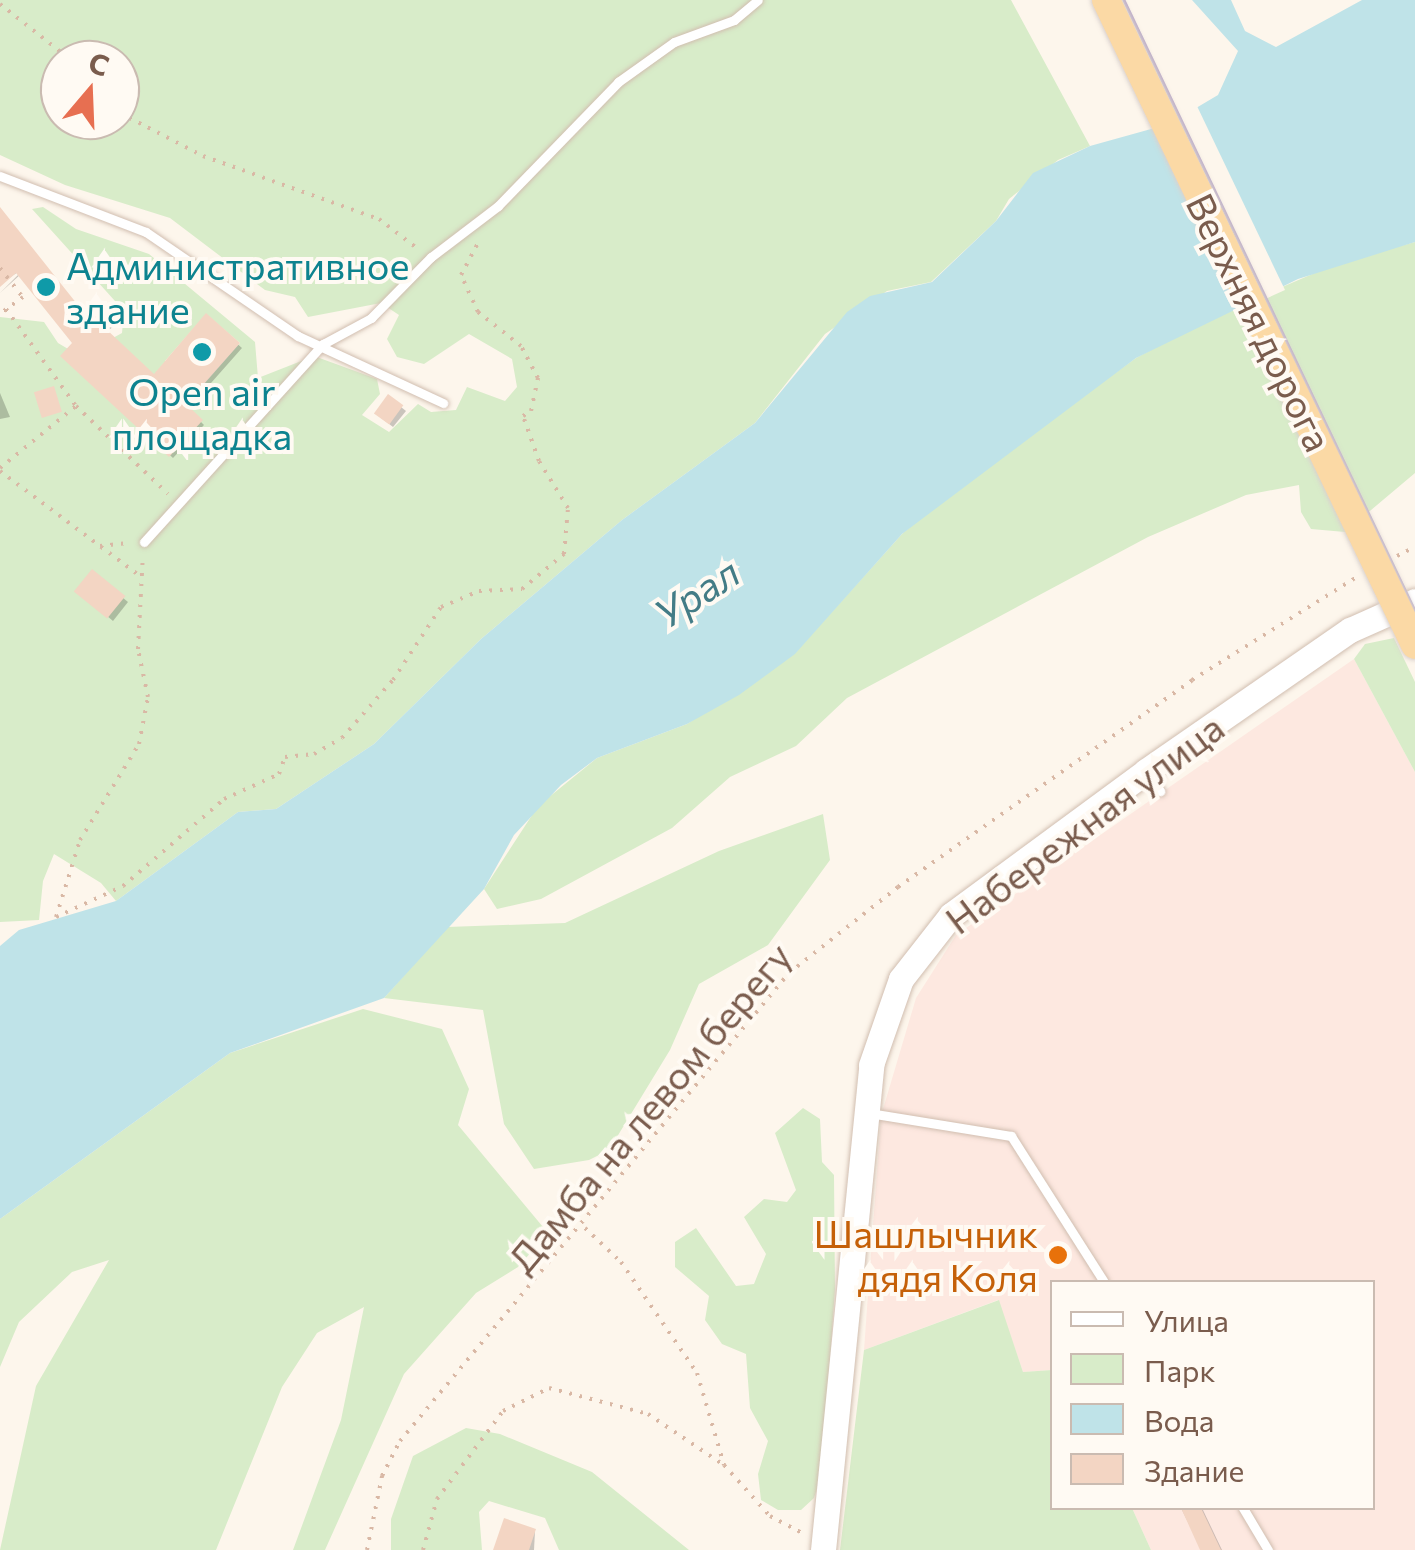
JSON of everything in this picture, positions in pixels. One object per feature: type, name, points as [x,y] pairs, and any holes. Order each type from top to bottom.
[{"type":"main road","name":"Верхняя дорога","points":[[1106,0],[1415,644]]},
{"type":"main road","name":"Набережная улица","points":[[824,1547],[871,1064],[901,979],[952,914],[1153,781],[1350,630],[1415,601]]},
{"type":"lane","points":[[144,542],[323,344],[371,318],[431,257],[498,206],[618,82],[674,42],[734,20],[758,0]]},
{"type":"lane","points":[[0,176],[146,232],[298,336],[323,344],[443,403]]},
{"type":"lane","points":[[866,1113],[1011,1136],[1103,1280]]},
{"type":"lane","points":[[1244,1510],[1268,1550]]},
{"type":"path","points":[[0,4],[46,40]]},
{"type":"path","points":[[140,123],[203,156],[379,219],[431,257]]},
{"type":"path","points":[[100,546],[144,542],[138,649],[148,696],[139,744],[80,840],[56,918],[124,886],[224,799],[280,774],[285,757],[314,754],[342,738],[393,680],[441,607],[479,591],[522,589],[564,554],[568,508],[539,460],[523,416],[532,411],[538,378],[522,346],[478,312],[461,275],[498,206]]},
{"type":"path","points":[[0,268],[23,297],[0,314]]},
{"type":"path","points":[[6,309],[76,406],[178,504]]},
{"type":"path","points":[[76,406],[0,469],[140,577]]},
{"type":"path","name":"Дамба на левом берегу","points":[[367,1550],[382,1476],[400,1441],[584,1228],[789,972],[898,886],[1192,680],[1361,574]]},
{"type":"path","points":[[584,1228],[622,1262],[697,1373],[724,1465]]},
{"type":"path","points":[[423,1550],[437,1499],[503,1411],[549,1388],[648,1414],[724,1465],[770,1516],[824,1547]]},
{"type":"shaded area","points":[[1354,659],[1415,772],[1415,1550],[1151,1550],[1133,1510],[1375,1510],[1375,1280],[1050,1280],[1050,1370],[1023,1372],[998,1300],[864,1350],[881,1116],[916,998],[956,935]]},
{"type":"green space","points":[[0,0],[1011,0],[1090,146],[1058,160],[1009,199],[996,221],[931,282],[887,291],[825,334],[755,423],[622,520],[481,639],[374,744],[276,809],[238,812],[116,901],[101,883],[54,854],[43,881],[39,920],[0,922],[0,317],[44,322],[58,343],[80,356],[122,333],[124,311],[32,209],[43,207],[76,229],[149,254],[255,342],[258,378],[314,356],[377,379],[380,394],[362,415],[389,432],[418,404],[431,412],[456,410],[467,387],[505,401],[517,387],[512,359],[469,334],[424,364],[397,357],[387,339],[399,315],[381,303],[308,317],[295,297],[265,290],[170,218],[65,185],[0,155]],"holes":[[[206,314],[240,343],[198,391],[165,361]]]},
{"type":"green space","points":[[1415,242],[1415,473],[1345,532],[1311,529],[1301,512],[1299,485],[1246,495],[1148,537],[847,698],[796,746],[730,777],[672,828],[541,899],[497,909],[484,889],[538,806],[597,758],[687,724],[794,654],[902,534],[951,491],[1136,358],[1212,317],[1338,263]]},
{"type":"green space","points":[[1394,638],[1415,682],[1415,772],[1354,659],[1365,644]]},
{"type":"green space","points":[[823,814],[830,860],[768,945],[699,984],[670,1050],[609,1150],[589,1160],[534,1169],[504,1124],[483,1010],[384,998],[447,927],[565,923],[719,851]]},
{"type":"green space","points":[[363,1009],[442,1029],[469,1089],[458,1125],[548,1233],[518,1267],[476,1293],[404,1374],[325,1550],[293,1550],[341,1420],[364,1307],[317,1333],[282,1387],[216,1550],[0,1550],[36,1386],[109,1260],[72,1272],[19,1322],[0,1367],[0,1219],[230,1053]]},
{"type":"green space","points":[[803,1108],[820,1119],[822,1162],[834,1175],[835,1289],[822,1473],[814,1498],[801,1510],[778,1510],[761,1500],[758,1474],[768,1441],[750,1408],[746,1354],[722,1344],[705,1320],[709,1296],[675,1267],[675,1242],[696,1228],[736,1286],[754,1284],[766,1254],[744,1217],[764,1199],[787,1202],[796,1190],[775,1133]]},
{"type":"green space","points":[[999,1300],[1023,1372],[1050,1370],[1050,1510],[1133,1510],[1151,1550],[840,1550],[864,1350]]},
{"type":"green space","points":[[466,1428],[500,1434],[592,1472],[689,1550],[559,1550],[545,1518],[489,1501],[479,1512],[482,1550],[391,1550],[391,1519],[413,1456]]},
{"type":"water","name":"Урал","points":[[1192,0],[1231,0],[1245,31],[1276,47],[1362,0],[1415,0],[1415,242],[1298,279],[1136,358],[902,534],[795,654],[739,695],[687,724],[597,758],[561,785],[514,835],[484,889],[384,998],[230,1053],[0,1219],[0,946],[19,930],[116,901],[238,812],[276,809],[374,744],[481,639],[622,520],[755,423],[847,312],[870,296],[932,282],[996,221],[1033,173],[1090,146],[1169,124],[1218,95],[1238,51]]},
{"type":"pier","points":[[1196,104],[1285,290],[1243,309],[1167,119]]},
{"type":"building","points":[[0,207],[85,314],[102,301],[116,319],[105,328],[154,374],[206,313],[240,343],[186,404],[203,420],[169,457],[60,356],[72,343],[16,273],[0,287]]},
{"type":"building","points":[[54,386],[62,412],[42,418],[34,392]]},
{"type":"building","points":[[388,394],[403,405],[389,425],[374,413]]},
{"type":"building","points":[[92,569],[125,596],[107,619],[74,592]]},
{"type":"building","points":[[1182,1510],[1202,1510],[1221,1550],[1200,1550]]},
{"type":"building","points":[[504,1518],[536,1529],[529,1550],[493,1550]]},
{"type":"tram line","points":[[1124,0],[1415,611]]},
{"type":"place","name":"Административное здание","points":[[46,287]]},
{"type":"place","name":"Open air площадка","points":[[202,352]]},
{"type":"place","name":"Шашлычник дядя Коля","points":[[1058,1255]]}]
